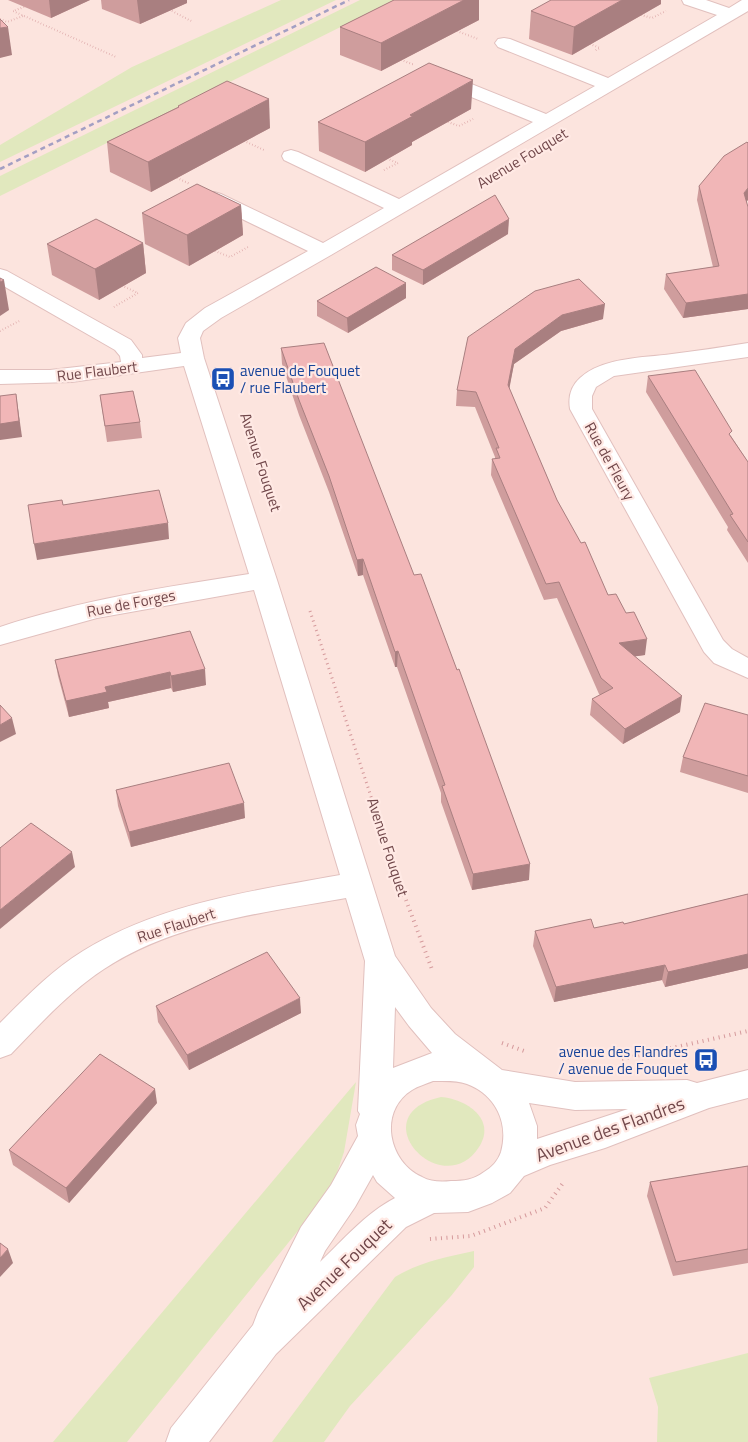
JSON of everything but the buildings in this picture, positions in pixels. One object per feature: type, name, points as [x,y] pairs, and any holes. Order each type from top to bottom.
[{"type":"street","points":[[690,0],[739,9]]},
{"type":"street","name":"Avenue Fouquet","points":[[490,1080],[444,1044],[420,1017],[381,961],[264,580],[192,358],[189,338],[194,328],[203,320],[739,9]]},
{"type":"street","points":[[504,42],[609,85]]},
{"type":"street","points":[[437,77],[548,121]]},
{"type":"street","points":[[291,156],[399,208]]},
{"type":"street","points":[[214,198],[324,251]]},
{"type":"street","points":[[0,276],[123,345],[131,355],[132,367]]},
{"type":"street","name":"Rue de Fleury","points":[[748,350],[601,373],[586,384],[581,391],[579,400],[581,409],[713,646],[723,656],[748,669]]},
{"type":"street","name":"Rue Flaubert","points":[[0,377],[50,377],[192,358]]},
{"type":"street","name":"Rue de Forges","points":[[0,636],[47,621],[93,610],[264,580]]},
{"type":"street","name":"Rue Flaubert","points":[[0,1044],[66,981],[93,960],[161,926],[192,916],[357,884]]},
{"type":"street","name":"Avenue Fouquet","points":[[263,1341],[313,1239],[343,1196],[374,1126],[381,961]]},
{"type":"street","points":[[431,1067],[454,1067],[490,1080],[510,1100],[520,1119],[520,1150],[513,1165],[504,1177],[474,1195],[449,1198],[432,1196],[403,1185],[390,1174],[380,1161],[374,1126],[382,1098],[392,1086],[420,1070],[431,1067]]},
{"type":"street","name":"Avenue des Flandres","points":[[490,1080],[575,1096],[707,1094]]},
{"type":"street","name":"Avenue des Flandres","points":[[513,1165],[543,1152],[605,1133],[707,1094],[748,1084]]},
{"type":"street","name":"Avenue Fouquet","points":[[185,1442],[263,1341],[394,1216],[432,1196]]},
{"type":"path","points":[[24,7],[13,12],[116,57]]},
{"type":"path","points":[[172,11],[193,22]]},
{"type":"path","points":[[0,19],[7,22],[24,16]]},
{"type":"path","points":[[86,324],[138,293],[123,286]]},
{"type":"path","name":"Avenue Fouquet","points":[[307,602],[396,876],[436,980]]},
{"type":"path","points":[[618,1060],[748,1031]]},
{"type":"path","points":[[497,1040],[532,1054]]},
{"type":"path","points":[[471,1236],[545,1208]]},
{"type":"green space","points":[[281,0],[336,0],[0,162],[0,145],[132,67]]},
{"type":"green space","points":[[360,0],[395,0],[0,196],[0,176]]},
{"type":"green space","points":[[356,1082],[344,1152],[331,1190],[127,1442],[53,1442]]},
{"type":"green space","points":[[441,1097],[469,1106],[481,1119],[484,1128],[484,1137],[479,1147],[463,1162],[446,1166],[429,1161],[415,1150],[407,1136],[407,1120],[418,1107]]},
{"type":"green space","points":[[474,1251],[474,1267],[451,1296],[350,1406],[324,1442],[272,1442],[395,1277],[424,1264]]},
{"type":"green space","points":[[748,1353],[748,1442],[657,1442],[658,1407],[649,1378]]},
{"type":"railway","points":[[0,169],[349,0]]},
{"type":"place","name":"avenue de Fouquet / rue Flaubert","points":[[223,379]]},
{"type":"place","name":"avenue des Flandres / avenue de Fouquet","points":[[706,1060]]}]
